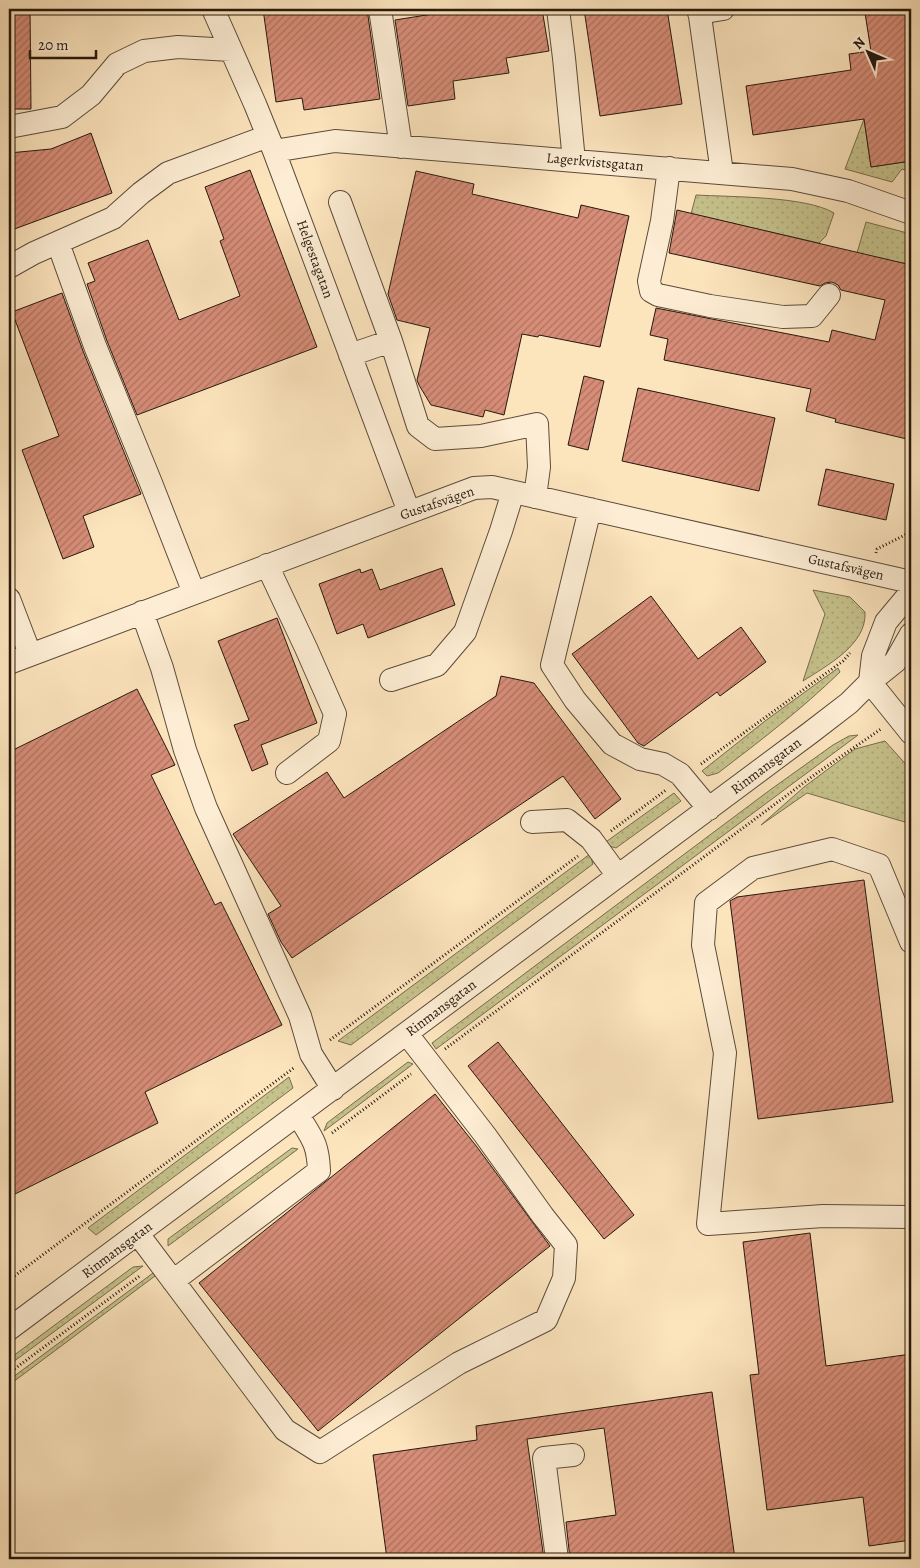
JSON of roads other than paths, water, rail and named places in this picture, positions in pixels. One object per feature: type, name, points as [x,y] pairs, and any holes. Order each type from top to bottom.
[{"type":"street","name":"Helgestagatan","points":[[213,9],[271,143],[409,512]]},
{"type":"street","points":[[380,9],[401,147]]},
{"type":"street","points":[[558,9],[574,161]]},
{"type":"street","points":[[722,173],[699,11],[723,9]]},
{"type":"street","points":[[9,127],[62,117],[91,95],[117,64],[144,50],[178,47],[231,50]]},
{"type":"street","name":"Lagerkvistsgatan","points":[[9,267],[114,218],[141,193],[168,173],[271,143],[335,141],[792,179],[848,191],[911,213]]},
{"type":"street","points":[[669,168],[662,222],[649,281],[650,291],[658,295],[710,306],[783,317],[812,316],[829,295]]},
{"type":"street","points":[[340,202],[391,341],[418,426],[435,439],[482,436],[537,424],[539,467],[535,497]]},
{"type":"street","points":[[58,243],[95,346],[152,483],[194,593]]},
{"type":"street","points":[[350,355],[391,341]]},
{"type":"street","name":"Gustafsvägen","points":[[9,663],[474,488],[492,487],[911,582]]},
{"type":"street","points":[[391,680],[437,665],[465,632],[502,530],[513,492]]},
{"type":"street","points":[[590,509],[552,665],[575,700],[612,744],[640,759],[664,764],[683,778],[709,809]]},
{"type":"street","points":[[267,565],[335,714],[328,741],[287,773]]},
{"type":"street","points":[[911,592],[886,622],[873,656],[870,682],[911,733]]},
{"type":"street","points":[[9,599],[30,654]]},
{"type":"street","points":[[142,612],[162,668],[185,750],[206,808],[300,1016],[311,1054],[333,1089]]},
{"type":"street","name":"Rinmansgatan","points":[[9,1330],[818,727],[849,703],[870,682],[895,662],[911,634]]},
{"type":"street","points":[[532,822],[567,820],[591,839],[618,876]]},
{"type":"street","points":[[911,942],[879,865],[832,849],[753,868],[706,904],[703,945],[725,1053],[708,1224],[823,1216],[911,1217]]},
{"type":"street","points":[[138,1234],[285,1430],[320,1452],[459,1363],[546,1320],[564,1278],[566,1245],[485,1135],[407,1034]]},
{"type":"street","points":[[173,1281],[319,1171],[319,1154],[316,1145],[298,1115]]},
{"type":"street","points":[[557,1559],[544,1458],[573,1455]]}]
